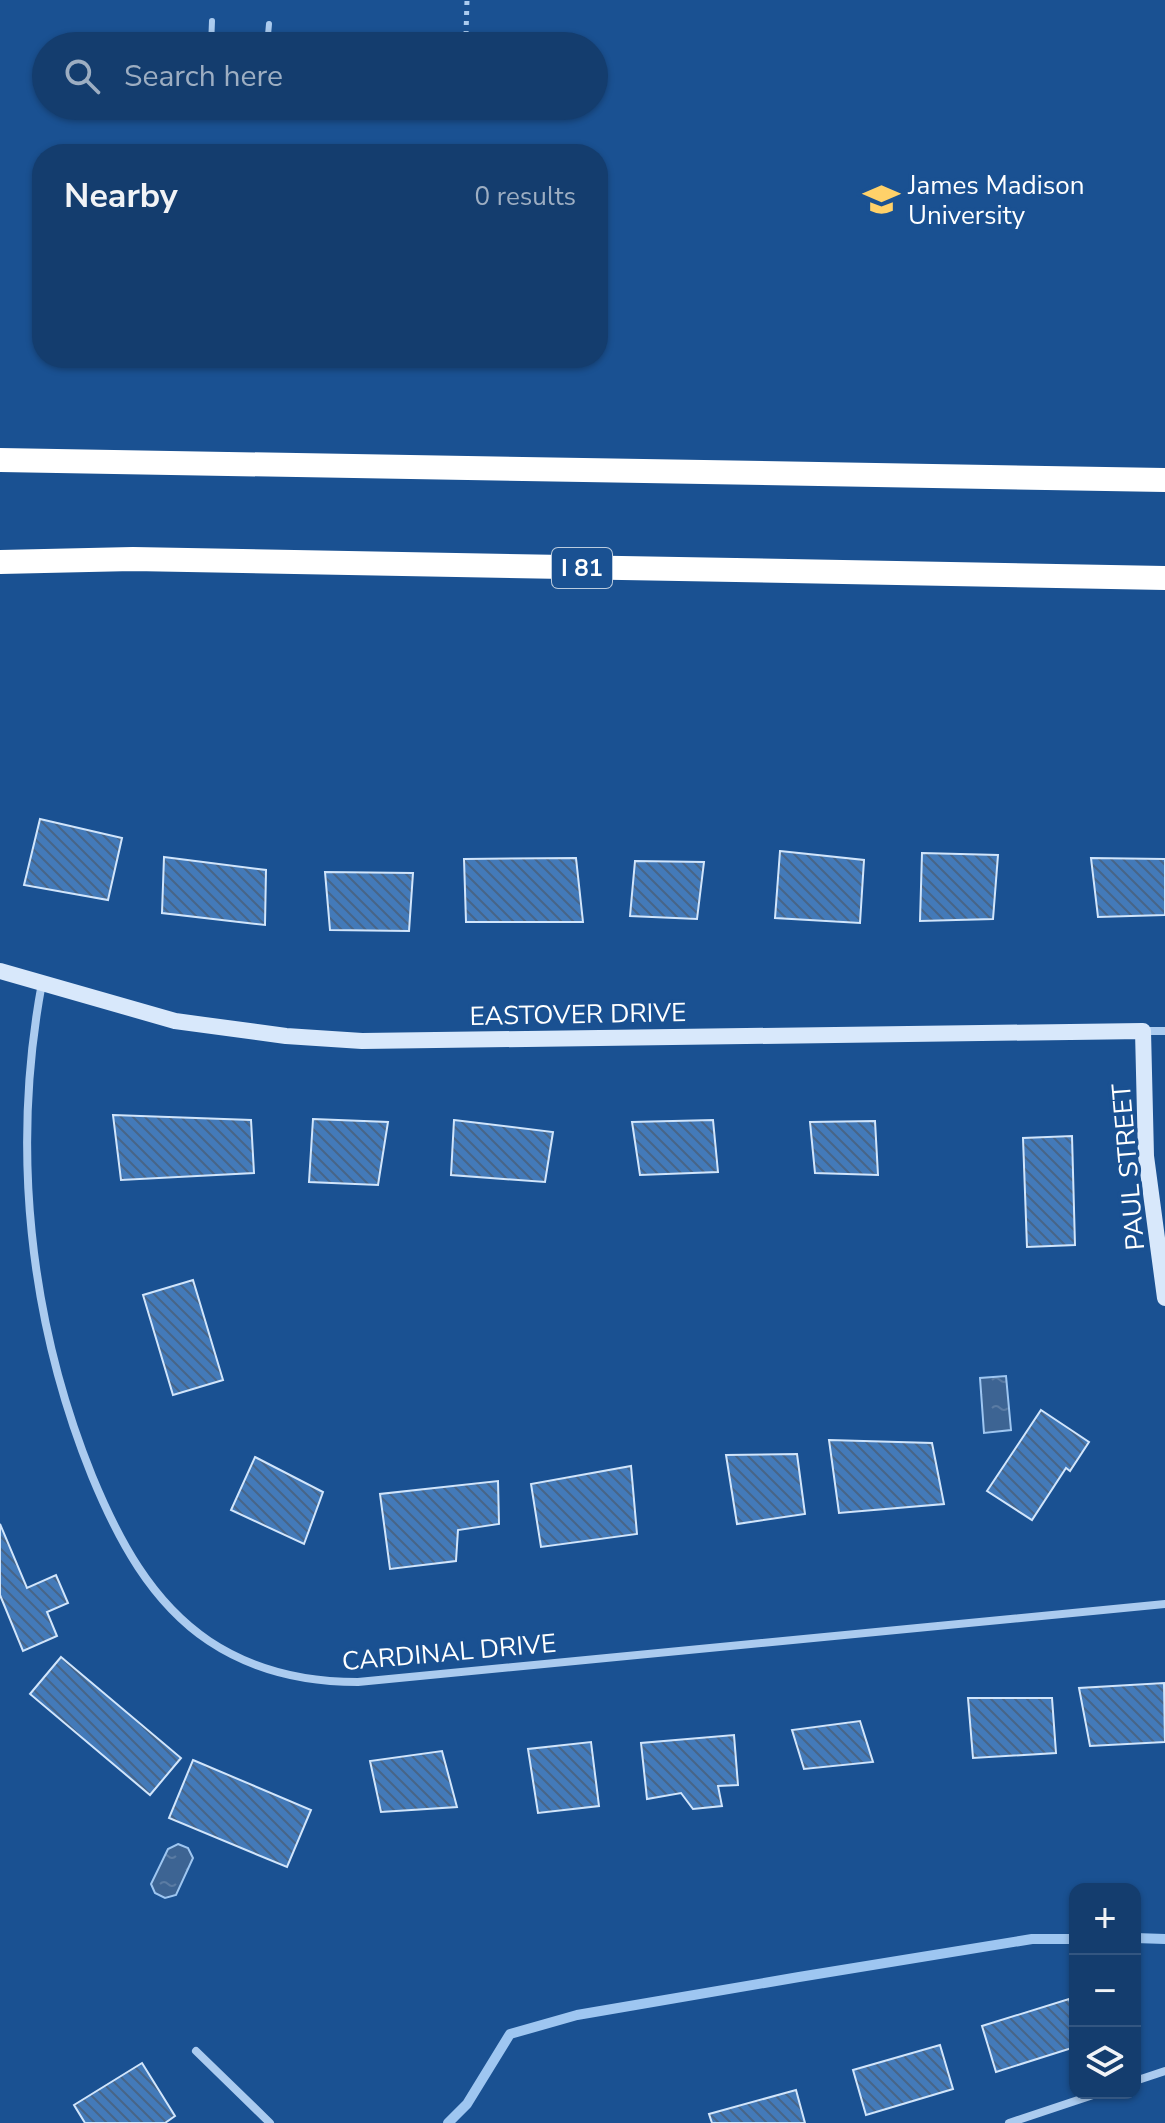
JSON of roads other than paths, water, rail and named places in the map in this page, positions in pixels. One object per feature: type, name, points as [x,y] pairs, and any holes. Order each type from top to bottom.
[{"type":"highway","points":[[0,460],[1165,480]]},
{"type":"highway","name":"I 81","points":[[0,562],[133,559],[1165,578]]},
{"type":"street","name":"EASTOVER DRIVE","points":[[0,971],[175,1021],[286,1036],[362,1041],[1165,1031]]},
{"type":"street","name":"CARDINAL DRIVE","points":[[42,983],[30,1067],[27,1168],[36,1268],[60,1383],[87,1463],[127,1550],[169,1607],[202,1636],[224,1650],[255,1666],[280,1674],[323,1681],[358,1682],[1165,1604]]},
{"type":"street","name":"PAUL STREET","points":[[1143,1031],[1146,1156],[1165,1298]]},
{"type":"street","points":[[196,2051],[270,2123]]},
{"type":"street","points":[[1141,2079],[1165,2071]]},
{"type":"street","points":[[1009,2123],[1081,2099]]},
{"type":"lane","points":[[212,21],[212,32]]},
{"type":"lane","points":[[268,32],[269,24]]},
{"type":"water","points":[[1006,1376],[1011,1430],[984,1433],[980,1378]]},
{"type":"water","points":[[178,1844],[188,1848],[193,1858],[176,1895],[165,1898],[155,1893],[151,1884],[168,1849]]},
{"type":"waterway","points":[[1141,1938],[1165,1939]]},
{"type":"waterway","points":[[448,2123],[467,2104],[510,2034],[577,2015],[799,1977],[1032,1939],[1069,1939]]},
{"type":"place","name":"James Madison University","points":[[882,200]]}]
